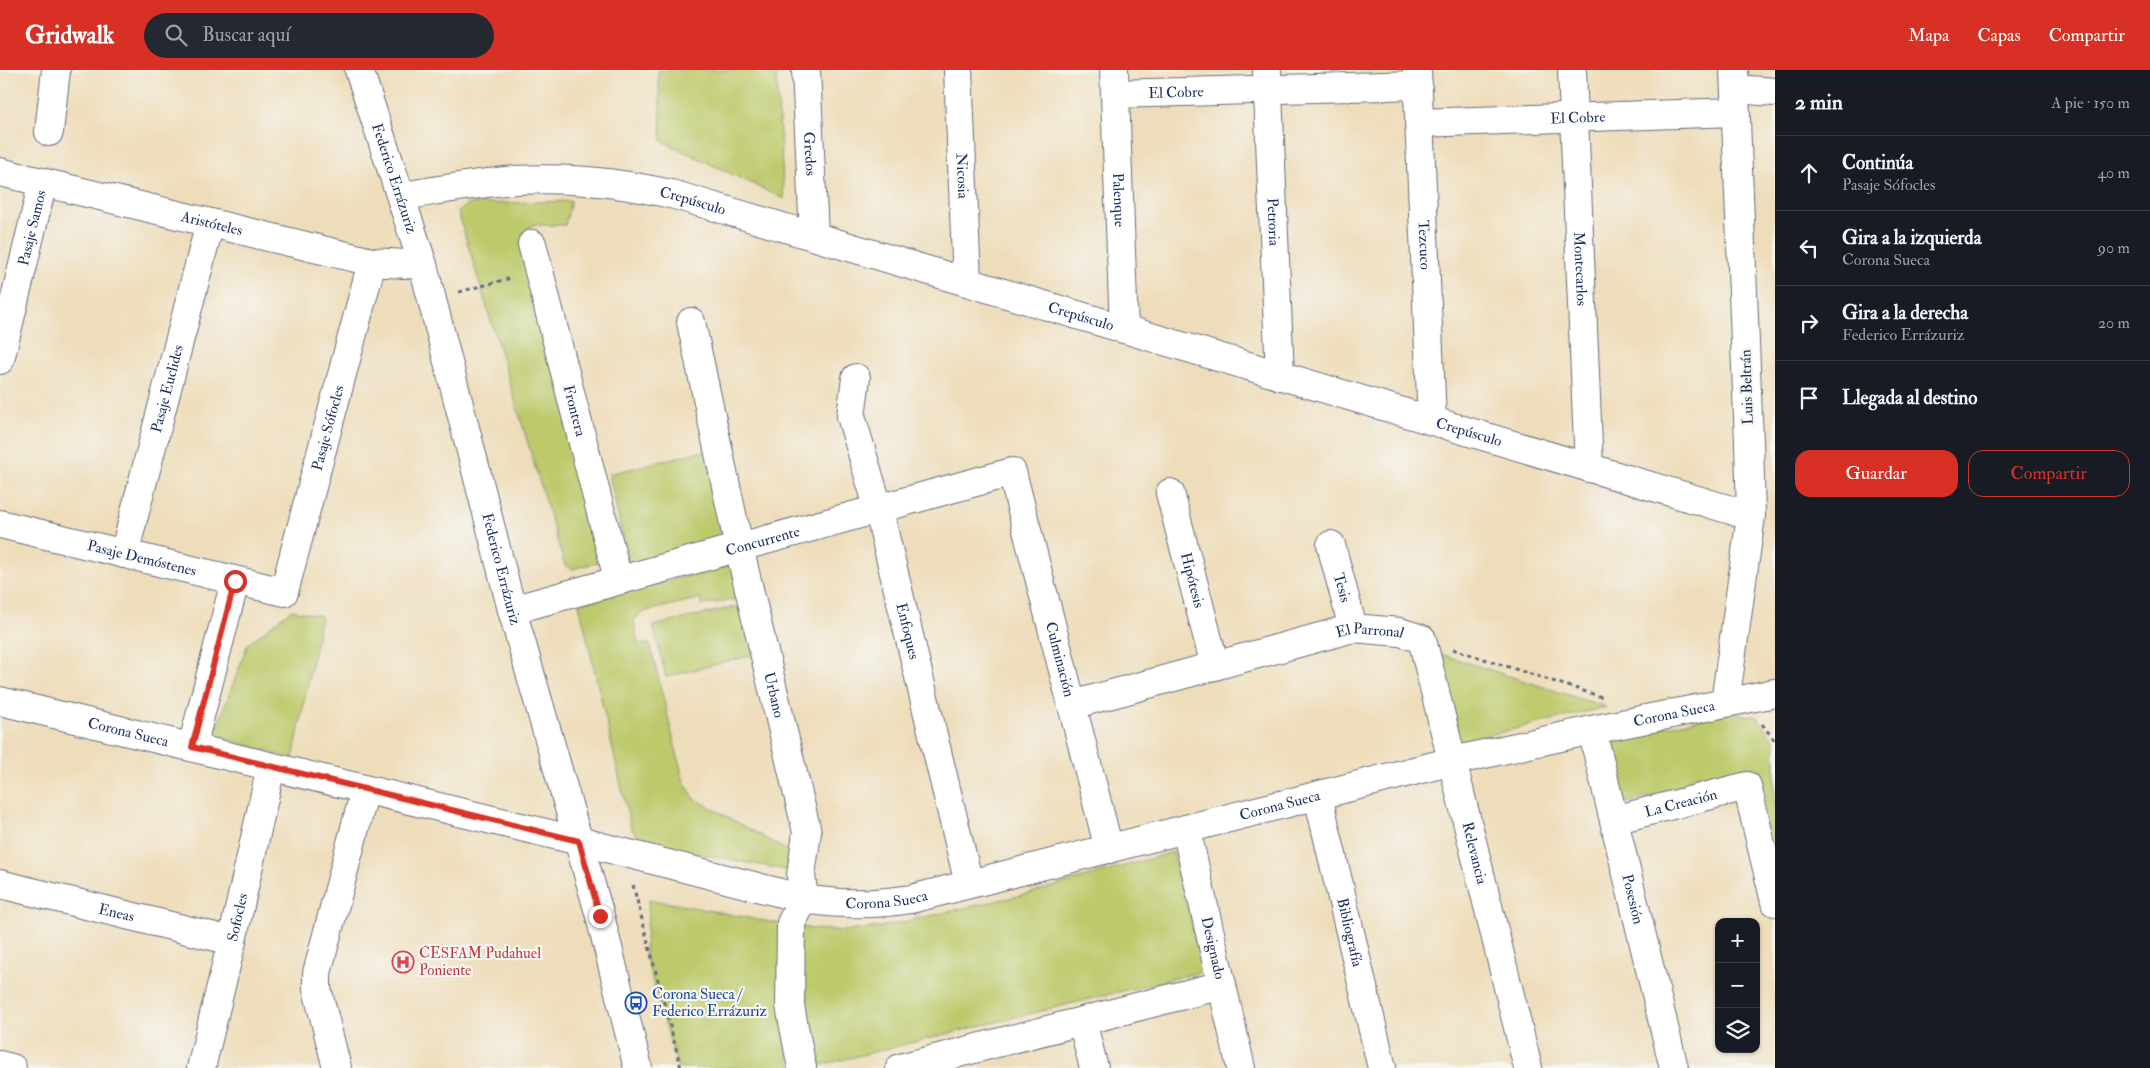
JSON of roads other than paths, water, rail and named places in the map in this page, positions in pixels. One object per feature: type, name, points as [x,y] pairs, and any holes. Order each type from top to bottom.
[{"type":"street","points":[[49,132],[56,70]]},
{"type":"street","name":"Federico Errázuriz","points":[[359,70],[402,196],[423,265],[512,610],[600,916],[638,1068]]},
{"type":"street","name":"Gredos","points":[[806,70],[814,236]]},
{"type":"street","name":"Nicosia","points":[[958,70],[967,282]]},
{"type":"street","name":"Montecarlos","points":[[1572,70],[1589,468]]},
{"type":"street","name":"El Cobre","points":[[1114,82],[1418,77]]},
{"type":"street","name":"Tezcuco","points":[[1418,77],[1432,421]]},
{"type":"street","name":"Petroria","points":[[1267,80],[1280,376]]},
{"type":"street","name":"Palenque","points":[[1114,82],[1124,329]]},
{"type":"street","name":"El Cobre","points":[[1419,122],[1574,118],[1735,90],[1775,92]]},
{"type":"street","name":"Luis Beltrán","points":[[1725,703],[1751,516],[1735,90]]},
{"type":"street","name":"Aristóteles","points":[[0,172],[372,262],[423,265]]},
{"type":"street","name":"Crepúsculo","points":[[402,196],[518,180],[612,183],[675,195],[1751,516]]},
{"type":"street","name":"Pasaje Samos","points":[[1,355],[44,182]]},
{"type":"street","name":"Pasaje Euclides","points":[[124,554],[210,223]]},
{"type":"street","name":"Frontera","points":[[535,257],[618,579]]},
{"type":"street","name":"Pasaje Sófocles","points":[[284,592],[372,262]]},
{"type":"street","name":"Urbano","points":[[691,322],[739,547],[807,832],[800,875],[804,899]]},
{"type":"street","name":"Enfoques","points":[[856,378],[851,416],[878,507],[969,884]]},
{"type":"street","name":"Concurrente","points":[[512,610],[878,507],[1012,472]]},
{"type":"street","name":"Culminación","points":[[1012,472],[1109,849]]},
{"type":"street","name":"Hipótesis","points":[[1170,493],[1215,666]]},
{"type":"street","name":"Pasaje Demóstenes","points":[[0,524],[284,592]]},
{"type":"street","name":"Tesis","points":[[1331,545],[1353,628]]},
{"type":"street","points":[[192,747],[235,581]]},
{"type":"street","name":"El Parronal","points":[[1072,705],[1353,628],[1400,632],[1422,639]]},
{"type":"street","name":"Relevancia","points":[[1422,639],[1528,1068]]},
{"type":"street","name":"Corona Sueca","points":[[0,701],[579,841],[804,899],[831,904],[884,904],[1453,761],[1725,703],[1772,699]]},
{"type":"street","name":"Posesión","points":[[1592,730],[1674,1068]]},
{"type":"street","name":"Sofocles","points":[[201,1068],[272,767]]},
{"type":"street","name":"La Creación","points":[[1614,820],[1746,786],[1775,902]]},
{"type":"street","points":[[337,1068],[316,989],[317,973],[364,790]]},
{"type":"street","name":"Bibliografía","points":[[1318,796],[1382,1068]]},
{"type":"street","name":"Designado","points":[[1186,829],[1242,1068]]},
{"type":"street","name":"Eneas","points":[[0,884],[232,941]]},
{"type":"street","points":[[802,1068],[790,1006],[791,923],[804,899]]},
{"type":"street","points":[[900,1068],[944,1063],[1082,1021],[1222,985]]},
{"type":"street","points":[[1082,1021],[1094,1068]]},
{"type":"street","points":[[0,1065],[12,1068]]},
{"type":"place","name":"CESFAM Pudahuel Poniente","points":[[403,962]]},
{"type":"place","name":"Corona Sueca / Federico Errázuriz","points":[[636,1003]]}]
